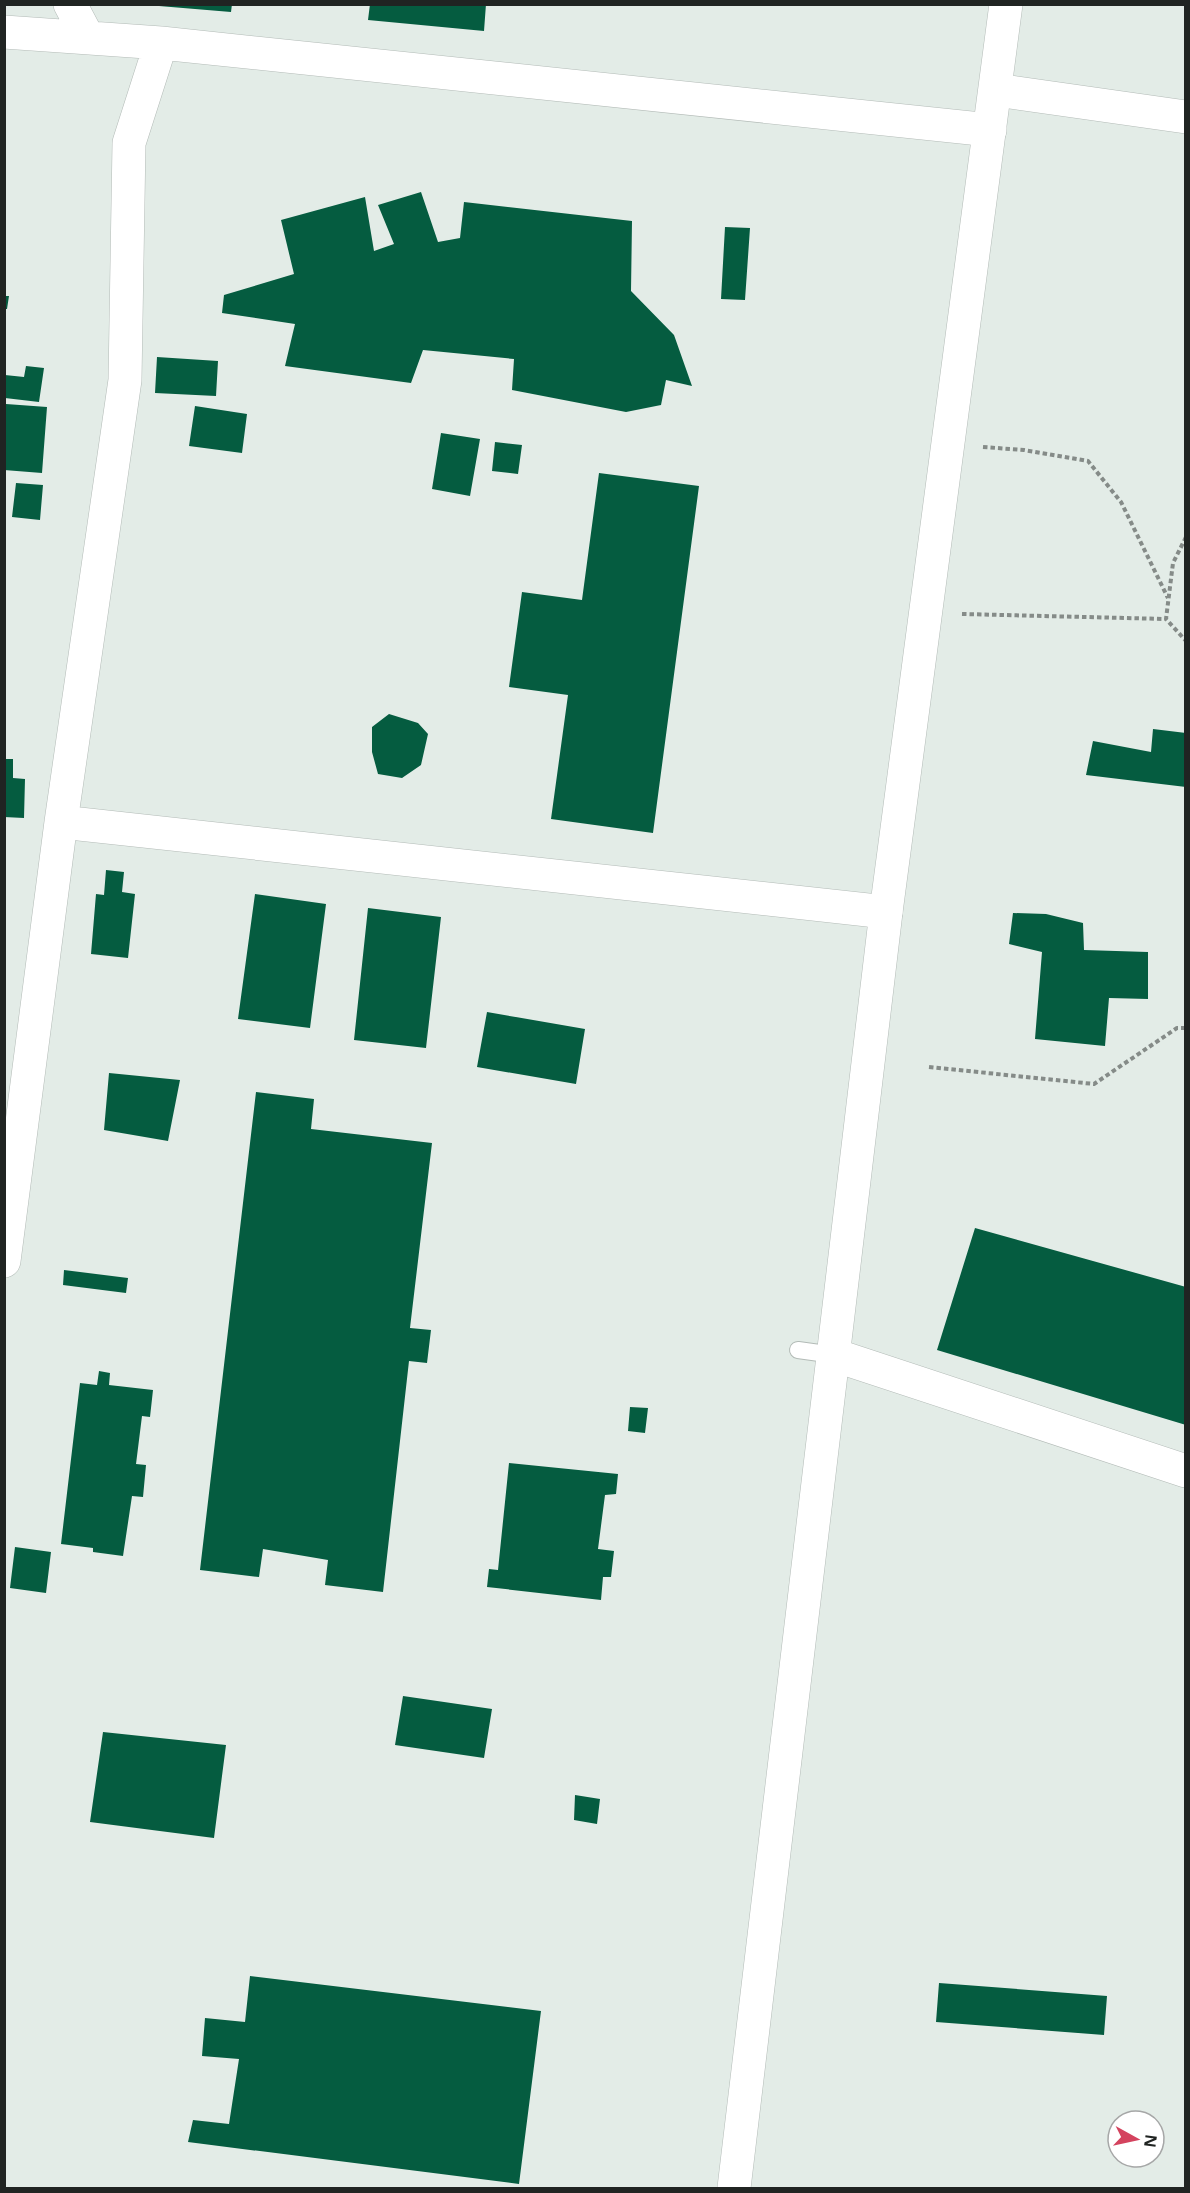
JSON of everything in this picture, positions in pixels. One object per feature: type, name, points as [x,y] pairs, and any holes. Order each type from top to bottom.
[{"type":"street","points":[[70,4],[88,38]]},
{"type":"street","points":[[734,2188],[886,912],[1006,4]]},
{"type":"street","points":[[4,32],[161,43],[990,130]]},
{"type":"street","points":[[4,1261],[62,822],[125,381],[129,143],[161,43]]},
{"type":"street","points":[[996,90],[1185,117]]},
{"type":"street","points":[[62,822],[886,912]]},
{"type":"street","points":[[834,1355],[1185,1471]]},
{"type":"lane","points":[[798,1350],[834,1355]]},
{"type":"path","points":[[948,444],[1024,450],[1088,461],[1121,502],[1168,598]]},
{"type":"path","points":[[1185,537],[1173,563],[1166,619],[1185,641]]},
{"type":"path","points":[[925,613],[1166,619]]},
{"type":"path","points":[[929,1067],[1095,1083],[1177,1028],[1185,1028]]},
{"type":"building","points":[[159,4],[232,4],[231,12],[159,6]]},
{"type":"building","points":[[370,4],[486,4],[484,31],[368,20]]},
{"type":"building","points":[[421,192],[438,242],[460,238],[464,202],[632,221],[631,291],[674,335],[692,386],[666,380],[661,405],[626,412],[512,390],[514,359],[423,350],[411,383],[285,366],[295,324],[222,313],[224,295],[294,274],[281,220],[365,197],[374,251],[394,244],[378,205]]},
{"type":"building","points":[[725,227],[750,228],[745,300],[721,299]]},
{"type":"building","points":[[4,296],[9,296],[7,309],[4,309]]},
{"type":"building","points":[[157,357],[218,361],[216,396],[155,393]]},
{"type":"building","points":[[26,366],[44,368],[39,402],[5,398],[5,375],[24,377]]},
{"type":"building","points":[[6,404],[47,407],[42,473],[4,470]]},
{"type":"building","points":[[195,406],[247,414],[242,453],[189,446]]},
{"type":"building","points":[[441,433],[480,439],[470,496],[432,489]]},
{"type":"building","points":[[495,442],[522,445],[518,474],[492,471]]},
{"type":"building","points":[[599,473],[699,486],[653,833],[551,819],[568,695],[509,687],[522,592],[582,600]]},
{"type":"building","points":[[16,483],[43,485],[40,520],[12,517]]},
{"type":"building","points":[[389,714],[418,723],[428,734],[421,765],[402,778],[378,774],[372,752],[372,727]]},
{"type":"building","points":[[1153,729],[1186,733],[1186,787],[1086,775],[1093,741],[1151,752]]},
{"type":"building","points":[[4,759],[13,759],[13,778],[25,779],[24,818],[4,817]]},
{"type":"building","points":[[106,870],[124,872],[122,892],[135,894],[128,958],[91,954],[96,894],[104,895]]},
{"type":"building","points":[[255,894],[326,904],[310,1028],[238,1019]]},
{"type":"building","points":[[368,908],[441,917],[426,1048],[354,1040]]},
{"type":"building","points":[[1013,913],[1046,914],[1083,923],[1084,950],[1148,952],[1148,999],[1109,998],[1105,1046],[1035,1039],[1042,952],[1009,944]]},
{"type":"building","points":[[487,1012],[585,1029],[576,1084],[477,1067]]},
{"type":"building","points":[[109,1073],[180,1080],[168,1141],[104,1130]]},
{"type":"building","points":[[256,1092],[314,1099],[311,1129],[432,1143],[410,1328],[431,1330],[427,1363],[409,1361],[383,1592],[325,1585],[328,1560],[263,1549],[259,1577],[200,1570]]},
{"type":"building","points":[[975,1228],[1186,1287],[1186,1425],[937,1350]]},
{"type":"building","points":[[64,1270],[128,1278],[126,1293],[63,1285]]},
{"type":"building","points":[[99,1371],[110,1373],[109,1385],[153,1390],[150,1417],[142,1416],[136,1464],[146,1465],[143,1497],[132,1496],[123,1556],[93,1552],[93,1548],[61,1544],[80,1383],[97,1385]]},
{"type":"building","points":[[630,1407],[648,1408],[645,1433],[628,1431]]},
{"type":"building","points":[[509,1463],[618,1474],[616,1494],[605,1495],[598,1549],[614,1551],[611,1577],[603,1577],[601,1600],[487,1587],[489,1569],[498,1570]]},
{"type":"building","points":[[15,1547],[51,1552],[46,1593],[10,1588]]},
{"type":"building","points":[[403,1696],[492,1709],[484,1758],[395,1745]]},
{"type":"building","points":[[103,1732],[226,1745],[214,1838],[90,1822]]},
{"type":"building","points":[[575,1795],[600,1799],[597,1824],[574,1820]]},
{"type":"building","points":[[250,1976],[541,2011],[519,2184],[188,2142],[193,2120],[229,2124],[239,2059],[202,2056],[205,2018],[245,2022]]},
{"type":"building","points":[[939,1983],[1107,1996],[1104,2035],[936,2022]]}]
